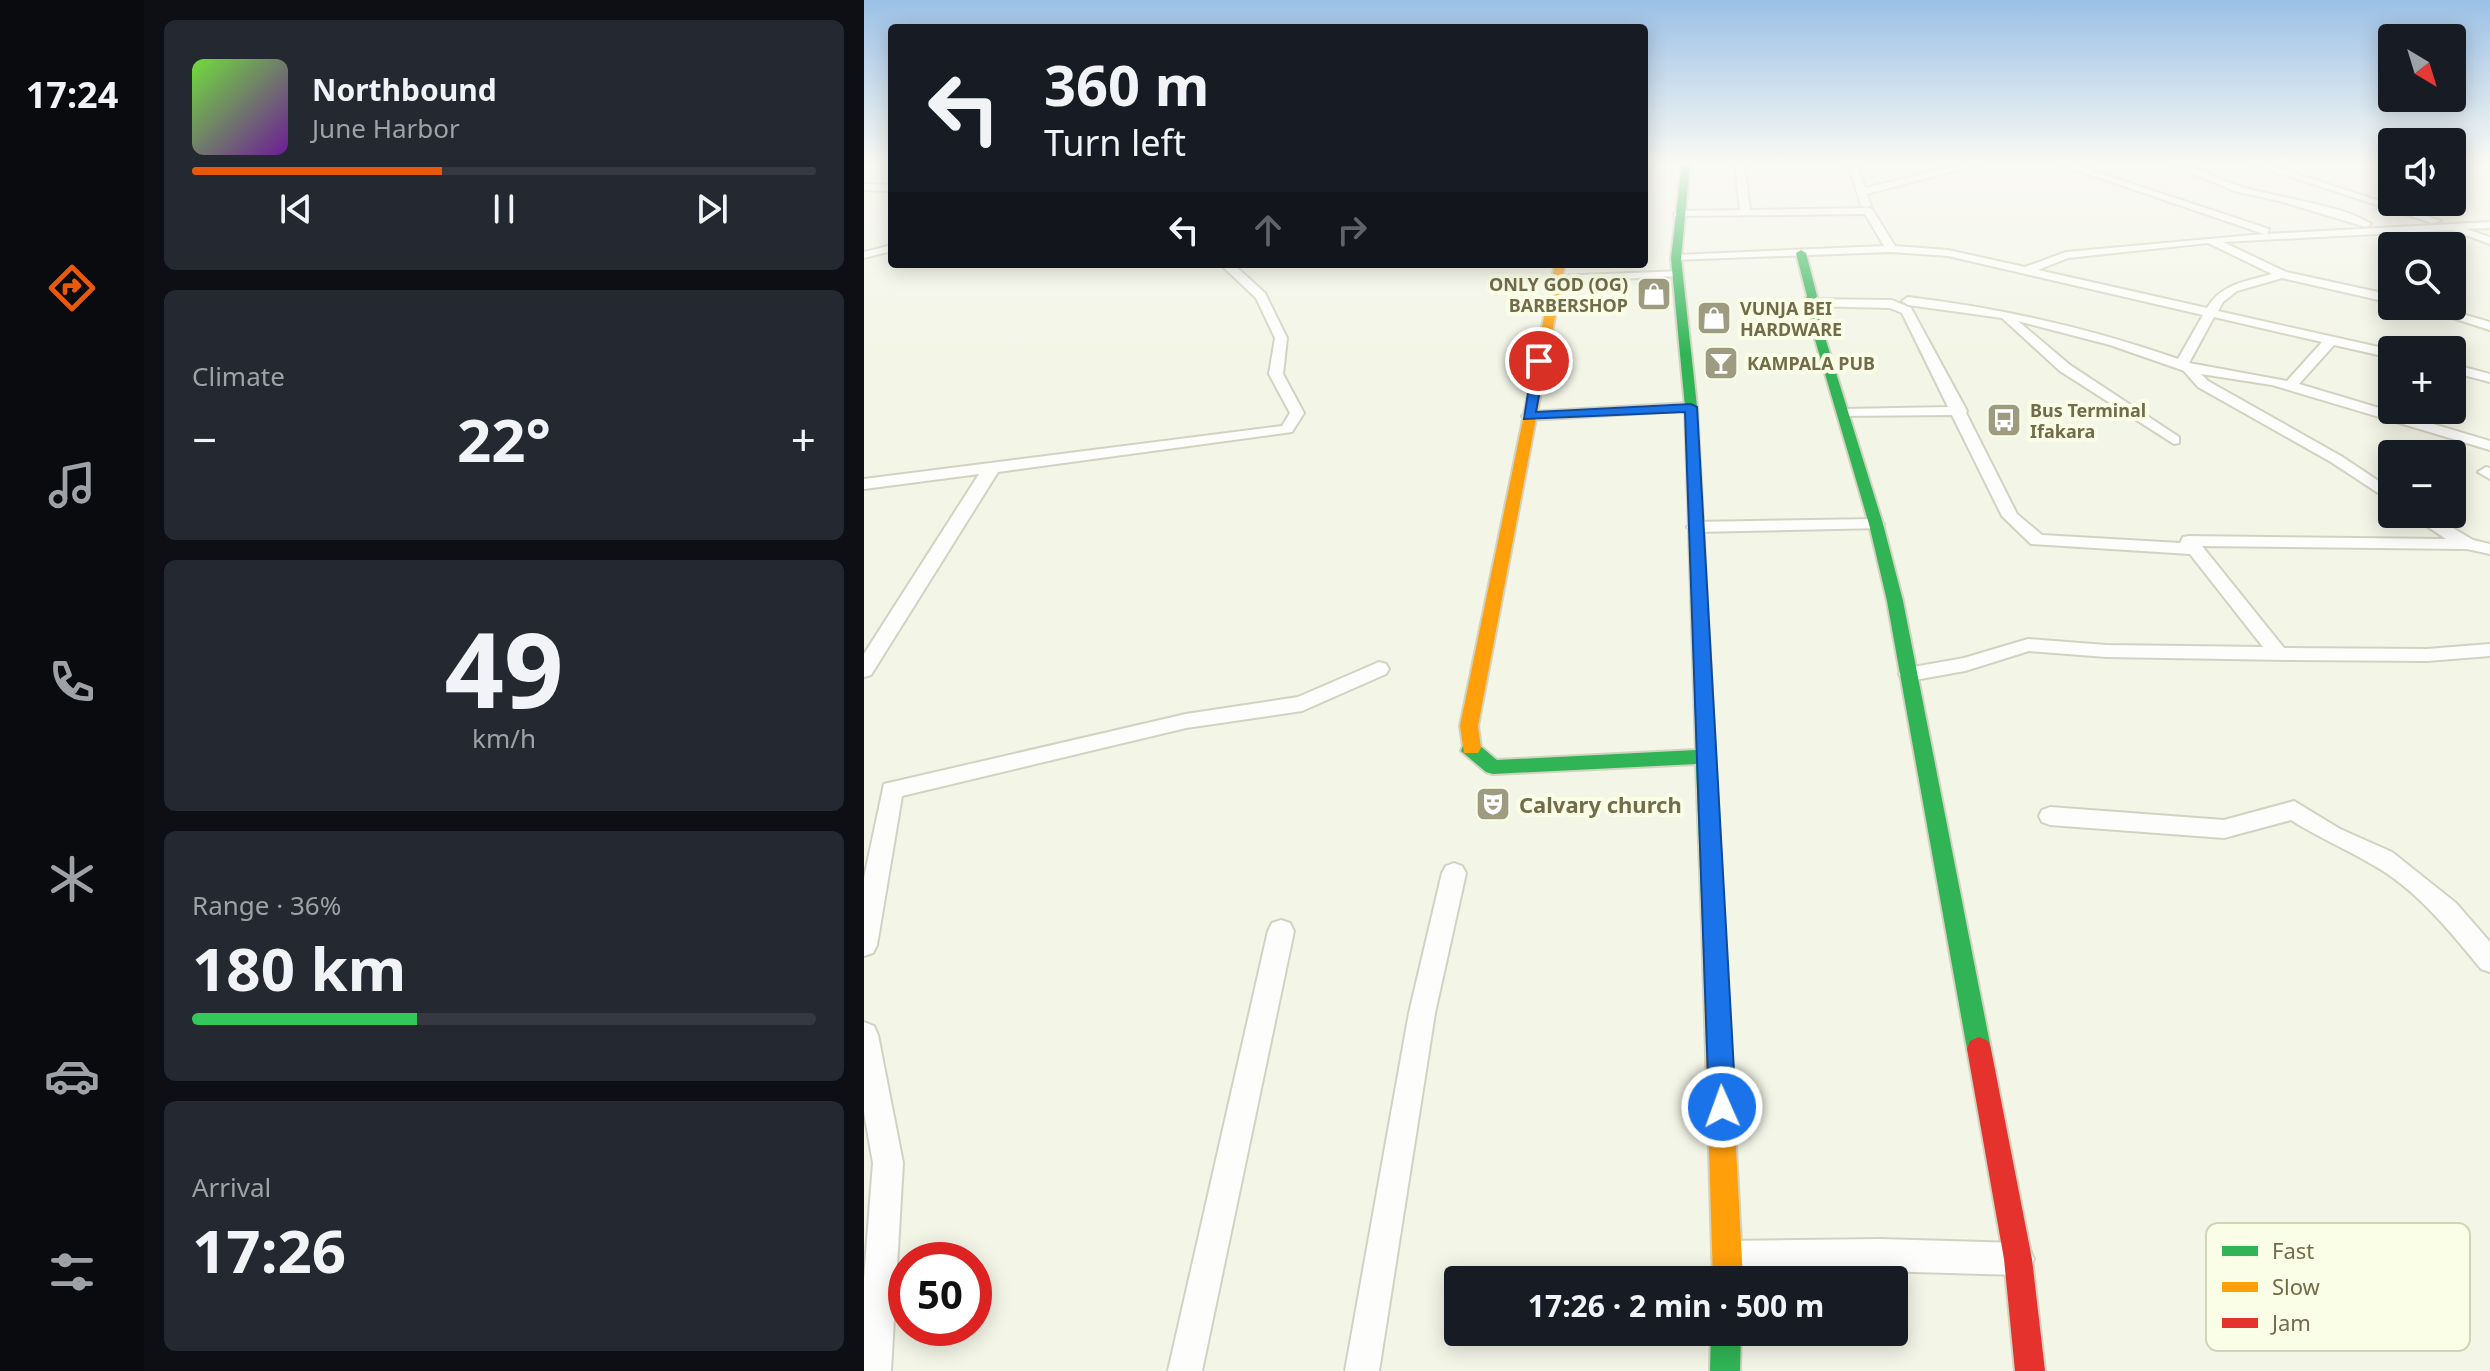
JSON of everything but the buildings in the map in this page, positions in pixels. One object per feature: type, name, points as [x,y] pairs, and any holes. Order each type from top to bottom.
[{"type":"street","points":[[1678,227],[1677,265],[1691,407],[1705,757],[1713,868],[1728,1266]]},
{"type":"street","points":[[1878,227],[1891,249]]},
{"type":"street","points":[[2254,227],[2275,234]]},
{"type":"street","points":[[2380,227],[2388,229]]},
{"type":"street","points":[[2026,271],[2066,255],[2275,234],[2428,227]]},
{"type":"street","points":[[2451,227],[2490,241]]},
{"type":"street","points":[[2209,240],[2282,275],[2378,296]]},
{"type":"street","points":[[864,255],[888,249]]},
{"type":"street","points":[[1648,266],[1801,253],[1891,249],[1948,253],[2378,351]]},
{"type":"street","points":[[1801,253],[1812,296],[1809,302],[1876,524],[1909,674],[2018,1259],[2030,1371]]},
{"type":"street","points":[[864,484],[1287,429],[1297,413],[1276,374],[1281,338],[1261,296],[1230,268]]},
{"type":"street","points":[[1618,268],[1558,271],[1469,726],[1471,751],[1493,767],[1705,757]]},
{"type":"street","points":[[2185,366],[2218,300],[2233,289],[2282,275]]},
{"type":"street","points":[[1908,301],[1964,306],[2097,337],[2185,366],[2290,386],[2490,446]]},
{"type":"street","points":[[1809,302],[1892,304],[1907,311],[1960,411],[2010,516],[2037,540],[2189,549],[2189,541]]},
{"type":"street","points":[[2007,317],[2024,336],[2174,440]]},
{"type":"street","points":[[2466,319],[2490,326]]},
{"type":"street","points":[[2290,386],[2331,340]]},
{"type":"street","points":[[2185,366],[2203,384],[2336,459],[2378,488]]},
{"type":"street","points":[[2466,372],[2490,378]]},
{"type":"street","points":[[1529,416],[1691,407]]},
{"type":"street","points":[[1844,413],[1960,411]]},
{"type":"street","points":[[864,670],[992,469]]},
{"type":"street","points":[[1695,527],[1876,524]]},
{"type":"street","points":[[2440,528],[2467,544]]},
{"type":"street","points":[[2189,541],[2467,544],[2490,549]]},
{"type":"street","points":[[2189,541],[2278,653]]},
{"type":"street","points":[[1909,674],[1965,664],[2028,645],[2106,651],[2427,655],[2490,650]]},
{"type":"street","points":[[864,945],[892,790],[1186,721],[1302,704],[1379,669]]},
{"type":"street","points":[[2050,816],[2224,829],[2294,810],[2332,835],[2384,859],[2447,910],[2490,961]]},
{"type":"street","points":[[1362,1371],[1422,1013],[1454,873]]},
{"type":"street","points":[[1185,1371],[1281,931]]},
{"type":"street","points":[[864,1035],[888,1163],[874,1371]]},
{"type":"street","points":[[1751,1266],[1880,1255],[2018,1259]]},
{"type":"street","points":[[1725,1371],[1726,1346]]},
{"type":"traffic: fast","points":[[1679,227],[1676,258],[1691,407],[1713,923]]},
{"type":"traffic: fast","points":[[1801,253],[1812,296],[1809,302],[1876,524],[1895,601],[1979,1049]]},
{"type":"traffic: fast","points":[[1471,748],[1493,767],[1705,757]]},
{"type":"traffic: fast","points":[[1725,1371],[1726,1346]]},
{"type":"traffic: slow","points":[[1471,748],[1469,726],[1559,268]]},
{"type":"traffic: slow","points":[[1713,923],[1727,1266]]},
{"type":"traffic: jam","points":[[1979,1049],[2018,1259],[2030,1371]]},
{"type":"place","name":"ONLY GOD (OG) BARBERSHOP","points":[[1654,294]]},
{"type":"place","name":"VUNJA BEI HARDWARE","points":[[1714,318]]},
{"type":"place","name":"KAMPALA PUB","points":[[1721,363]]},
{"type":"place","name":"Bus Terminal Ifakara","points":[[2004,420]]},
{"type":"place","name":"Calvary church","points":[[1493,804]]},
{"type":"route","points":[[1539,361],[1529,416],[1691,407],[1722,1107]]}]
